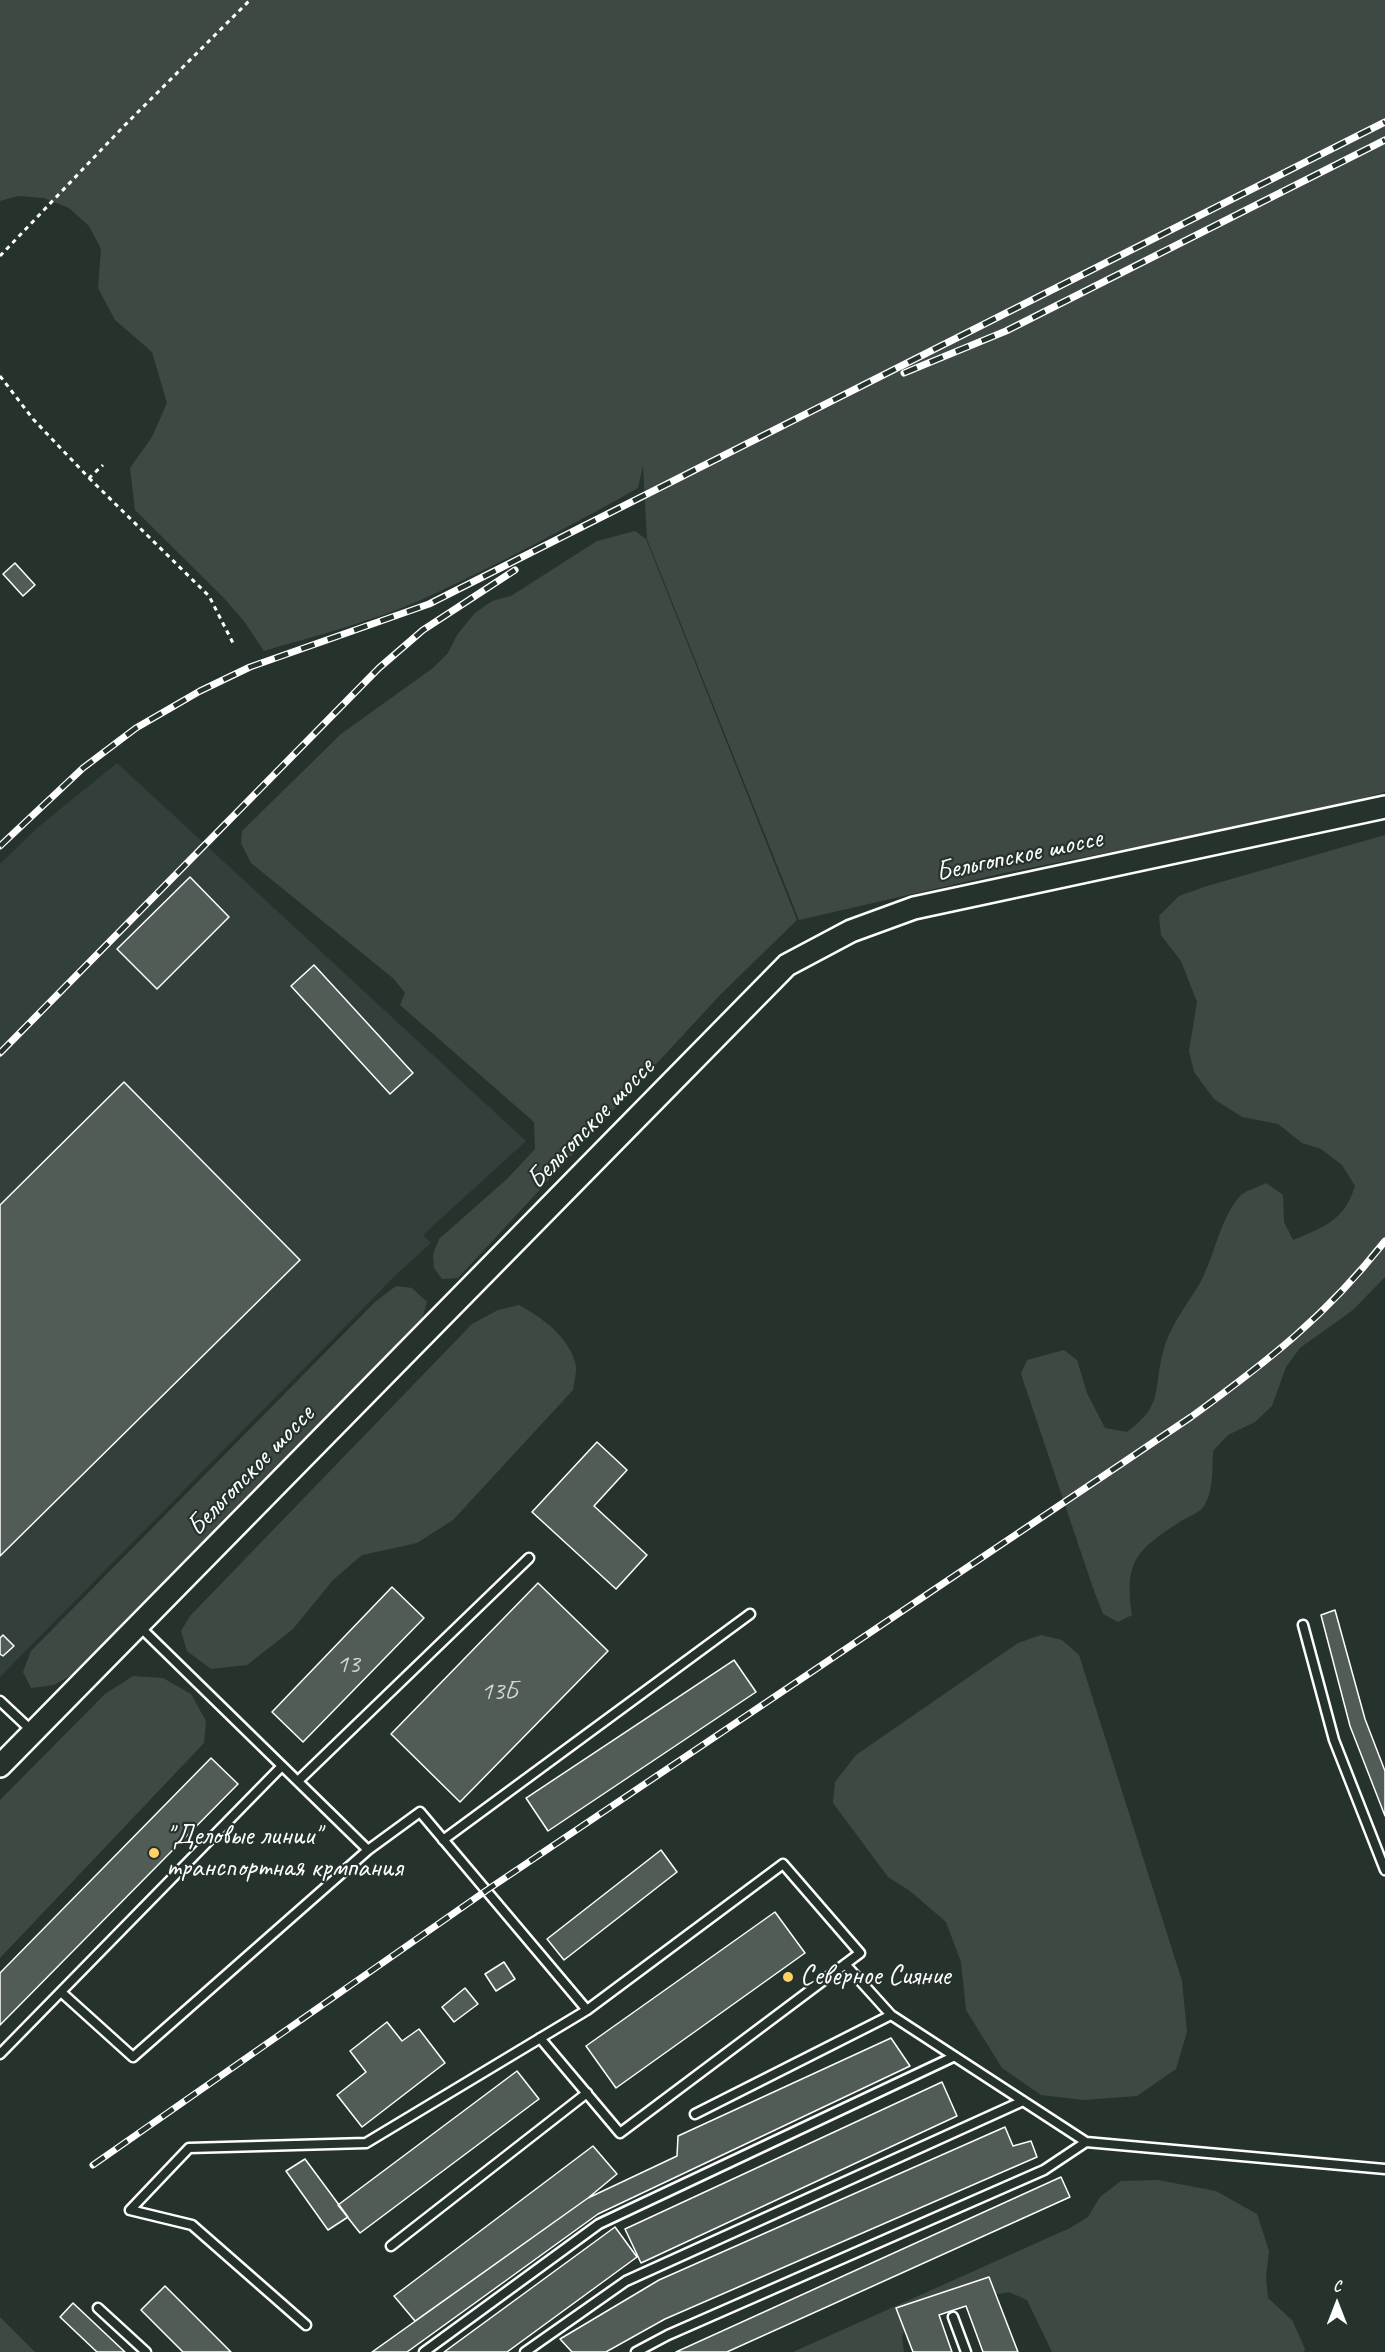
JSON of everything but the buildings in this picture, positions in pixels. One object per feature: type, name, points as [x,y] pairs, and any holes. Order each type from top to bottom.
[{"type":"street","name":"Бельгопское шоссе","points":[[0,1766],[787,965],[851,932],[915,908],[1385,807]]},
{"type":"lane","points":[[298,1781],[529,1558]]},
{"type":"lane","points":[[443,1840],[750,1614]]},
{"type":"lane","points":[[1303,1625],[1334,1740],[1385,1870]]},
{"type":"lane","points":[[139,1626],[368,1850]]},
{"type":"lane","points":[[0,1701],[33,1733]]},
{"type":"lane","points":[[0,2054],[282,1766]]},
{"type":"lane","points":[[61,1992],[133,2057],[368,1850],[420,1812],[587,2010]]},
{"type":"lane","points":[[306,2325],[192,2225],[130,2210],[189,2148],[366,2143],[540,2038],[587,2010],[783,1864],[860,1953],[620,2133],[540,2038]]},
{"type":"lane","points":[[845,1964],[891,2015],[1086,2142],[1385,2169]]},
{"type":"lane","points":[[695,2114],[891,2015]]},
{"type":"lane","points":[[424,2352],[599,2224],[953,2057]]},
{"type":"lane","points":[[392,2246],[587,2093]]},
{"type":"lane","points":[[525,2352],[626,2281],[1023,2101]]},
{"type":"lane","points":[[636,2352],[668,2335],[1044,2170],[1086,2142]]},
{"type":"lane","points":[[98,2308],[146,2352]]},
{"type":"lane","points":[[953,2317],[966,2352]]},
{"type":"path","points":[[0,256],[124,126],[250,0]]},
{"type":"path","points":[[0,376],[33,419],[89,478],[209,596],[234,645]]},
{"type":"path","points":[[89,478],[103,465]]},
{"type":"shaded area","points":[[0,0],[1385,0],[1385,792],[1318,811],[1004,873],[799,920],[647,539],[643,466],[638,488],[476,574],[383,615],[264,651],[244,621],[222,596],[135,510],[130,468],[152,437],[167,403],[152,352],[115,320],[98,288],[101,249],[89,226],[69,208],[44,198],[18,196],[0,201]]},
{"type":"shaded area","points":[[635,531],[646,539],[797,920],[721,994],[458,1278],[442,1279],[434,1268],[433,1254],[439,1239],[507,1179],[535,1149],[534,1122],[400,1005],[405,993],[394,979],[251,863],[241,843],[242,831],[341,734],[433,668],[448,653],[457,635],[475,613],[492,601],[511,596],[597,541]]},
{"type":"shaded area","points":[[117,763],[526,1141],[423,1235],[431,1243],[398,1273],[0,1677],[0,864],[37,828]]},
{"type":"shaded area","points":[[1385,835],[1385,1277],[1353,1310],[1300,1348],[1286,1367],[1272,1406],[1255,1422],[1228,1435],[1213,1451],[1211,1486],[1204,1506],[1154,1540],[1137,1558],[1130,1581],[1132,1615],[1118,1622],[1103,1614],[1093,1588],[1021,1374],[1027,1360],[1064,1350],[1077,1360],[1087,1393],[1105,1428],[1127,1432],[1139,1422],[1152,1405],[1163,1352],[1170,1332],[1200,1283],[1228,1214],[1241,1195],[1266,1183],[1283,1195],[1284,1222],[1293,1240],[1323,1226],[1339,1215],[1355,1186],[1342,1165],[1321,1149],[1302,1143],[1278,1124],[1242,1117],[1214,1099],[1194,1072],[1189,1051],[1197,1002],[1181,961],[1161,935],[1159,916],[1179,896]]},
{"type":"shaded area","points":[[396,1286],[412,1288],[427,1302],[420,1326],[77,1672],[54,1685],[31,1688],[23,1672],[31,1651],[375,1302]]},
{"type":"shaded area","points":[[519,1305],[553,1328],[566,1344],[576,1365],[573,1390],[453,1520],[417,1543],[362,1555],[333,1580],[293,1629],[247,1665],[211,1669],[187,1651],[181,1631],[190,1616],[472,1324],[498,1310]]},
{"type":"shaded area","points":[[1041,1635],[1062,1640],[1079,1655],[1182,1981],[1187,2032],[1176,2069],[1137,2096],[1083,2100],[1041,2095],[1002,2068],[966,2010],[961,1962],[946,1922],[910,1891],[888,1877],[833,1803],[835,1782],[856,1755],[1018,1643]]},
{"type":"shaded area","points":[[133,1676],[163,1678],[191,1694],[206,1721],[204,1743],[0,1958],[0,1800],[105,1694]]},
{"type":"shaded area","points":[[1158,2180],[1216,2191],[1257,2214],[1269,2251],[1266,2277],[1268,2298],[1292,2320],[1305,2349],[1304,2352],[1052,2352],[1027,2300],[1009,2292],[981,2297],[907,2320],[902,2337],[904,2352],[793,2352],[1070,2228],[1088,2217],[1100,2197],[1121,2181]]},
{"type":"shaded area","points":[[0,2317],[35,2352],[0,2352]]},
{"type":"railway","points":[[0,846],[83,768],[136,728],[200,691],[250,667],[429,604],[1385,122]]},
{"type":"railway","points":[[904,373],[1006,331],[1385,140]]},
{"type":"railway","points":[[0,1053],[379,668],[423,630],[515,570]]},
{"type":"railway","points":[[93,2165],[487,1890],[1191,1417],[1295,1336],[1341,1292],[1385,1241]]},
{"type":"place","name":"\"Деловые линии\" транспортная крмпания","points":[[154,1853]]},
{"type":"place","name":"Северное Сияние","points":[[788,1977]]}]
